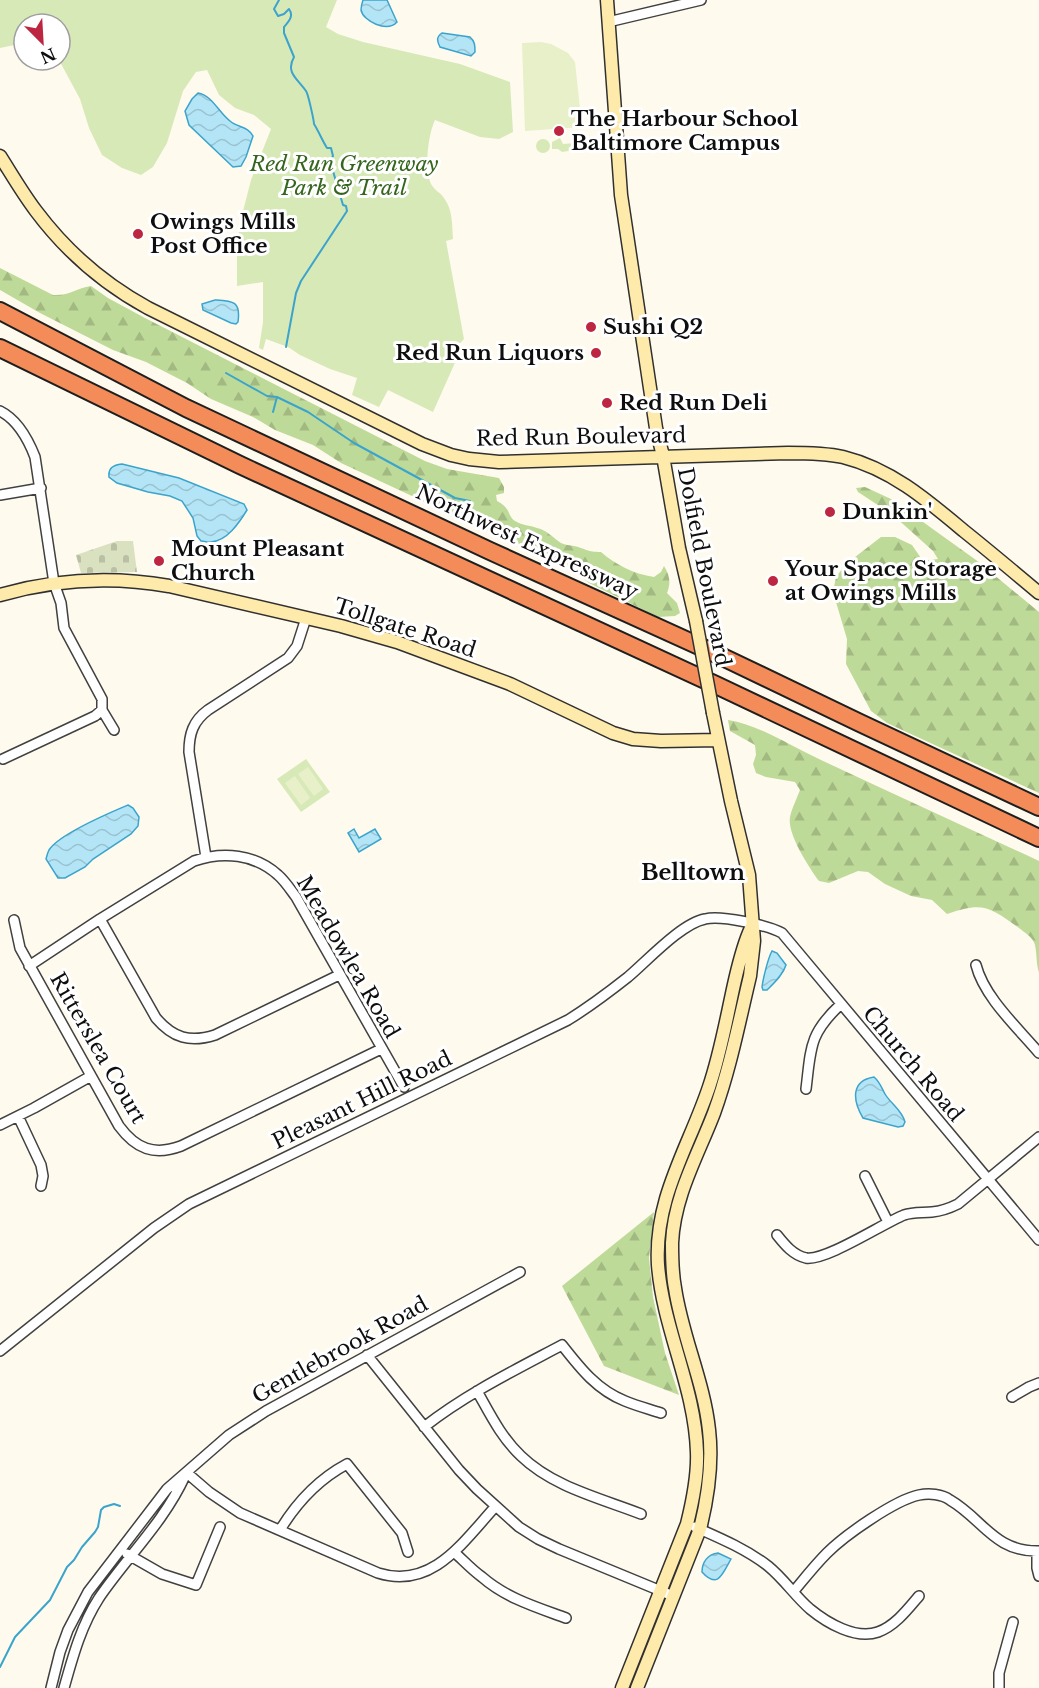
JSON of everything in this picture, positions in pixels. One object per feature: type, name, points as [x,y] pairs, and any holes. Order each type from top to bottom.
[{"type":"highway","name":"Northwest Expressway","points":[[0,311],[195,413],[710,651],[1039,807]]},
{"type":"highway","points":[[0,348],[240,465],[641,650],[1039,838]]},
{"type":"main road","name":"Dolfield Boulevard","points":[[607,0],[621,195],[653,409],[718,740],[749,875],[753,924],[750,976],[730,1062],[713,1115],[684,1186],[674,1221],[672,1240],[674,1287],[710,1430],[710,1482],[700,1529],[637,1688]]},
{"type":"main road","name":"Red Run Boulevard","points":[[0,156],[36,212],[54,234],[84,264],[114,287],[148,308],[422,444],[451,455],[499,462],[802,453],[831,455],[857,461],[893,476],[924,497],[1039,593]]},
{"type":"main road","name":"Tollgate Road","points":[[0,595],[54,583],[104,579],[169,586],[367,632],[510,684],[613,733],[633,739],[718,740]]},
{"type":"main road","name":"Dolfield Boulevard","points":[[622,1688],[687,1524],[696,1479],[696,1434],[692,1408],[667,1319],[658,1262],[665,1198],[710,1086],[746,939],[753,924]]},
{"type":"street","points":[[608,22],[701,0]]},
{"type":"street","points":[[0,411],[21,429],[31,447],[38,469],[54,583],[64,628],[102,699],[102,710],[114,730]]},
{"type":"street","points":[[0,495],[41,488]]},
{"type":"street","points":[[206,857],[189,752],[191,730],[195,722],[208,710],[288,658],[297,646],[306,618]]},
{"type":"street","points":[[3,759],[95,716],[102,710]]},
{"type":"street","name":"Meadowlea Road","points":[[29,966],[100,919],[183,868],[206,857],[233,855],[256,860],[279,875],[296,897],[404,1087]]},
{"type":"street","name":"Pleasant Hill Road","points":[[0,1352],[154,1228],[189,1204],[568,1020],[599,999],[695,922],[713,918],[753,924]]},
{"type":"street","points":[[100,919],[156,1018],[165,1029],[185,1038],[204,1039],[215,1035],[339,975]]},
{"type":"street","name":"Ritterslea Court","points":[[14,920],[20,948],[91,1076],[125,1134],[146,1149],[162,1151],[181,1146],[381,1049]]},
{"type":"street","name":"Church Road","points":[[753,924],[782,933],[1039,1240]]},
{"type":"street","points":[[976,965],[986,990],[1039,1053]]},
{"type":"street","points":[[806,1089],[813,1040],[826,1018],[840,1005]]},
{"type":"street","points":[[0,1125],[91,1076]]},
{"type":"street","points":[[18,1116],[40,1165],[43,1176],[41,1186]]},
{"type":"street","points":[[777,1235],[796,1254],[806,1258],[817,1257],[907,1214],[950,1208],[958,1204],[1039,1137]]},
{"type":"street","points":[[865,1176],[888,1222]]},
{"type":"street","name":"Gentlebrook Road","points":[[51,1688],[60,1652],[88,1592],[167,1489],[210,1450],[246,1423],[520,1272]]},
{"type":"street","points":[[424,1427],[477,1391],[562,1345],[585,1374],[598,1385],[624,1401],[661,1413]]},
{"type":"street","points":[[367,1355],[459,1470],[495,1507],[519,1527],[538,1539],[673,1596]]},
{"type":"street","points":[[1012,1397],[1039,1383]]},
{"type":"street","points":[[477,1391],[498,1428],[513,1448],[540,1472],[568,1486],[641,1514]]},
{"type":"street","points":[[280,1530],[310,1489],[347,1464],[402,1533],[408,1552]]},
{"type":"street","points":[[187,1473],[226,1504],[254,1520],[378,1573],[397,1577],[417,1575],[441,1563],[495,1507]]},
{"type":"street","name":"Gentlebrook Road","points":[[64,1688],[72,1655],[88,1616],[176,1496],[187,1473]]},
{"type":"street","points":[[794,1591],[836,1544],[900,1502],[919,1495],[933,1494],[948,1498],[1000,1540],[1021,1550],[1038,1551],[1039,1576]]},
{"type":"street","points":[[687,1524],[741,1548],[758,1559],[794,1591],[809,1608],[822,1618],[852,1632],[866,1634],[884,1629],[903,1614],[919,1596]]},
{"type":"street","points":[[120,1549],[162,1574],[196,1585],[220,1527]]},
{"type":"street","points":[[454,1552],[496,1588],[527,1605],[566,1617]]},
{"type":"street","points":[[999,1688],[999,1673],[1013,1622]]},
{"type":"green space","name":"Red Run Greenway Park & Trail","points":[[0,0],[337,0],[326,27],[338,34],[460,64],[510,82],[513,132],[499,139],[480,137],[435,120],[430,134],[427,161],[429,177],[432,186],[443,196],[451,213],[453,239],[446,241],[464,339],[452,352],[458,356],[433,412],[388,390],[379,407],[352,395],[357,378],[330,369],[288,347],[266,339],[263,350],[259,348],[263,322],[263,282],[237,286],[237,242],[251,180],[271,129],[254,115],[235,108],[219,95],[207,70],[196,72],[183,91],[167,143],[153,167],[141,175],[122,168],[102,155],[89,128],[80,99],[65,72],[72,72],[72,12],[12,12],[12,46],[0,48]]},
{"type":"green space","points":[[522,43],[551,44],[568,53],[575,62],[582,127],[525,131]]},
{"type":"green space","points":[[560,138],[563,144],[576,143],[577,148],[562,152],[552,149],[552,142]]},
{"type":"green space","points":[[543,139],[548,141],[550,146],[548,151],[543,153],[538,151],[536,146],[538,141]]},
{"type":"green space","points":[[0,268],[53,295],[91,286],[145,318],[425,461],[447,469],[499,478],[504,487],[504,493],[496,495],[497,501],[505,506],[518,523],[544,530],[563,544],[601,552],[619,565],[639,574],[654,577],[661,572],[664,566],[669,580],[667,593],[677,603],[680,613],[675,616],[658,617],[589,583],[563,563],[341,463],[313,445],[275,430],[253,417],[211,399],[187,383],[146,362],[113,350],[40,313],[0,290]]},
{"type":"green space","points":[[865,487],[891,499],[976,560],[1039,612],[1039,793],[887,723],[871,711],[846,664],[847,639],[833,592],[836,577],[846,564],[881,537],[895,537],[912,545],[923,561],[938,559],[933,551],[893,515],[858,492],[856,488]]},
{"type":"green space","points":[[117,541],[133,541],[137,572],[81,573],[76,555]]},
{"type":"green space","points":[[728,720],[764,731],[821,760],[1039,861],[1039,973],[1035,945],[1028,935],[1001,915],[986,908],[969,908],[947,914],[932,900],[911,896],[885,884],[868,872],[858,871],[829,883],[819,881],[800,850],[790,824],[790,817],[800,790],[795,782],[756,773],[753,764],[756,755],[755,745],[730,731]]},
{"type":"green space","points":[[306,759],[330,792],[301,812],[277,779]]},
{"type":"green space","points":[[308,767],[323,789],[314,796],[298,774]]},
{"type":"green space","points":[[295,776],[310,798],[301,805],[285,783]]},
{"type":"green space","points":[[654,1212],[649,1258],[653,1297],[665,1353],[679,1395],[604,1366],[562,1286]]},
{"type":"water","points":[[363,0],[387,0],[397,22],[393,25],[382,26],[371,22],[361,10]]},
{"type":"water","points":[[442,33],[470,37],[474,42],[475,52],[471,56],[440,47],[438,39]]},
{"type":"water","points":[[198,93],[207,97],[226,118],[248,130],[253,136],[241,166],[233,167],[189,125],[185,111]]},
{"type":"water","points":[[215,300],[231,302],[237,306],[239,315],[236,324],[203,310],[202,304]]},
{"type":"water","points":[[122,464],[179,478],[244,504],[247,510],[227,535],[217,541],[201,541],[197,536],[193,518],[182,501],[117,483],[109,477],[109,471],[112,468]]},
{"type":"water","points":[[128,805],[139,817],[138,826],[131,834],[93,859],[85,867],[65,878],[58,878],[46,859],[54,844],[85,824]]},
{"type":"water","points":[[354,829],[359,838],[375,829],[381,839],[359,852],[348,833]]},
{"type":"water","points":[[772,951],[777,953],[786,965],[775,982],[767,990],[763,990],[765,974]]},
{"type":"water","points":[[874,1077],[887,1098],[901,1114],[905,1122],[903,1126],[898,1127],[863,1118],[857,1105],[857,1087],[866,1079]]},
{"type":"water","points":[[718,1553],[731,1559],[723,1574],[712,1580],[702,1572],[702,1568],[709,1557]]},
{"type":"waterway","points":[[279,0],[274,9],[278,16],[289,9],[291,14],[284,27],[284,33],[294,57],[292,72],[307,93],[314,124],[327,148],[331,148],[333,156],[330,161],[343,205],[346,206],[347,211],[301,281],[296,293],[286,347]]},
{"type":"waterway","points":[[226,373],[267,396],[277,397],[308,412],[354,443],[455,498],[470,501]]},
{"type":"waterway","points":[[273,412],[277,397]]},
{"type":"waterway","points":[[0,1667],[15,1637],[50,1600],[67,1567],[95,1532],[101,1510],[114,1504],[120,1506]]},
{"type":"place","name":"The Harbour School Baltimore Campus","points":[[559,131]]},
{"type":"place","name":"Owings Mills Post Office","points":[[138,234]]},
{"type":"place","name":"Sushi Q2","points":[[591,327]]},
{"type":"place","name":"Red Run Liquors","points":[[596,353]]},
{"type":"place","name":"Red Run Deli","points":[[607,403]]},
{"type":"place","name":"Dunkin'","points":[[830,512]]},
{"type":"place","name":"Mount Pleasant Church","points":[[159,561]]},
{"type":"place","name":"Your Space Storage at Owings Mills","points":[[773,581]]},
{"type":"district","name":"Belltown","points":[[693,872]]}]
